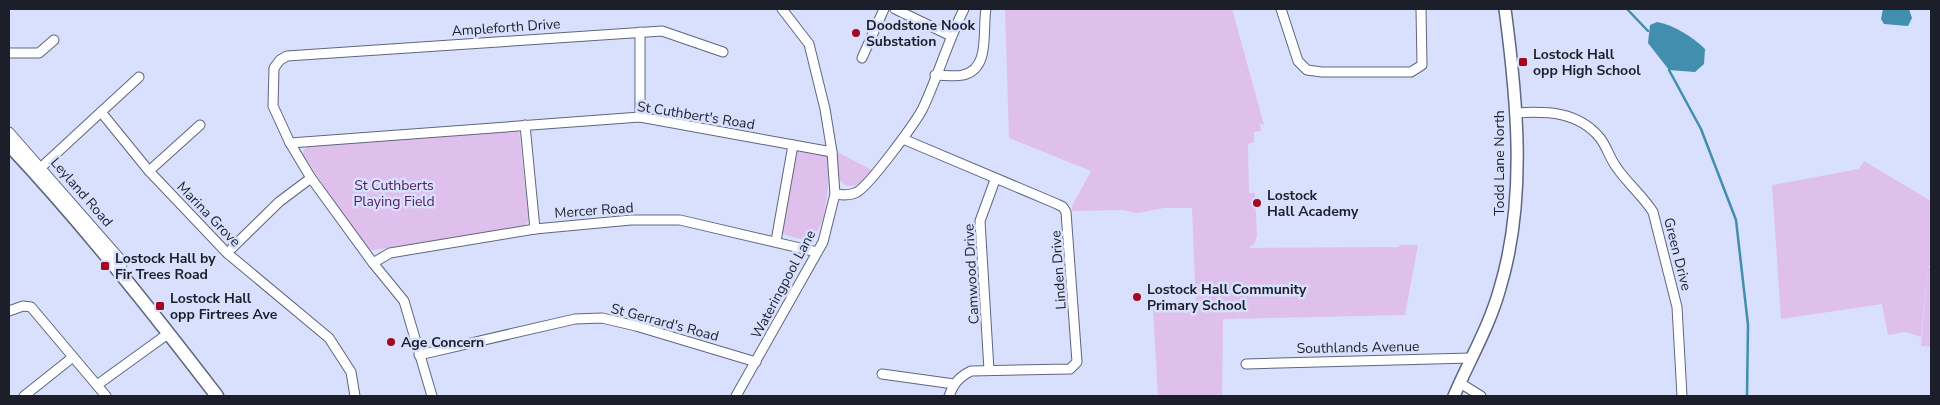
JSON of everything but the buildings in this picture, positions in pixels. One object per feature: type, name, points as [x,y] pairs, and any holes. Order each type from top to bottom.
[{"type":"main road","name":"Leyland Road","points":[[9,145],[38,170],[169,332],[217,396]]},
{"type":"street","name":"Wateringpool Lane","points":[[736,396],[824,242],[834,194],[832,152],[825,109],[809,44],[782,9]]},
{"type":"street","points":[[862,58],[884,9]]},
{"type":"street","points":[[895,9],[950,36]]},
{"type":"street","points":[[834,194],[844,196],[858,192],[903,139],[922,108],[950,36],[964,9]]},
{"type":"street","points":[[935,75],[962,75],[973,71],[980,63],[986,9]]},
{"type":"street","points":[[1281,9],[1298,61],[1307,70],[1348,73],[1411,72],[1422,65],[1421,9]]},
{"type":"street","name":"Todd Lane North","points":[[1454,396],[1500,288],[1515,217],[1515,113],[1505,9]]},
{"type":"street","name":"Ampleforth Drive","points":[[290,142],[273,106],[272,97],[274,68],[280,60],[287,56],[662,31],[723,52]]},
{"type":"street","points":[[640,32],[640,117]]},
{"type":"street","points":[[9,53],[39,53],[54,40]]},
{"type":"street","points":[[38,170],[139,77]]},
{"type":"street","name":"Marina Grove","points":[[101,112],[149,172],[227,253],[328,338],[351,372],[356,396]]},
{"type":"street","name":"Green Drive","points":[[1515,113],[1561,113],[1586,127],[1599,137],[1616,167],[1645,199],[1653,212],[1677,307],[1682,396]]},
{"type":"street","name":"St Cuthbert's Road","points":[[290,142],[640,117],[832,152]]},
{"type":"street","points":[[526,125],[535,229]]},
{"type":"street","points":[[149,172],[200,126]]},
{"type":"street","name":"Leyland Road","points":[[9,132],[38,170]]},
{"type":"street","name":"Linden Drive","points":[[903,139],[995,180],[1057,204],[1063,207],[1066,212],[1077,362],[1070,369],[972,371],[962,376],[954,384]]},
{"type":"street","points":[[290,142],[311,178],[373,263],[404,301],[432,396]]},
{"type":"street","name":"Wateringpool Lane","points":[[776,241],[793,145]]},
{"type":"street","points":[[232,248],[279,202],[311,178]]},
{"type":"street","name":"Camwood Drive","points":[[990,370],[980,221],[995,180]]},
{"type":"street","name":"Mercer Road","points":[[373,263],[390,253],[535,229],[631,220],[680,220],[817,252]]},
{"type":"street","points":[[9,311],[23,306],[31,307],[106,396]]},
{"type":"street","name":"St Gerrard's Road","points":[[419,355],[575,319],[602,318],[636,326],[756,362]]},
{"type":"street","points":[[97,385],[169,332]]},
{"type":"street","points":[[24,396],[73,357]]},
{"type":"street","name":"Southlands Avenue","points":[[1246,364],[1471,358]]},
{"type":"street","points":[[882,374],[954,384],[949,396]]},
{"type":"street","points":[[1460,383],[1482,396]]},
{"type":"green space","name":"Lostock Hall Academy","points":[[1005,9],[1232,9],[1264,125],[1260,123],[1261,131],[1254,132],[1254,142],[1248,144],[1249,193],[1255,193],[1257,236],[1254,245],[1250,246],[1250,248],[1399,247],[1399,245],[1418,245],[1405,315],[1223,319],[1222,396],[1158,396],[1153,308],[1196,305],[1192,208],[1164,208],[1137,213],[1122,210],[1072,211],[1072,206],[1091,171],[1009,138]]},
{"type":"green space","name":"St Cuthberts Playing Field","points":[[519,130],[529,221],[523,227],[367,251],[303,154],[304,149],[308,146]]},
{"type":"green space","points":[[797,150],[829,156],[828,187],[824,213],[817,233],[808,239],[800,239],[780,233]]},
{"type":"green space","points":[[835,151],[872,170],[859,185],[847,186],[838,179]]},
{"type":"green space","points":[[1864,161],[1931,201],[1931,266],[1928,266],[1921,337],[1906,332],[1888,335],[1882,304],[1781,319],[1772,185],[1859,169]]},
{"type":"green space","points":[[1928,267],[1931,268],[1931,347],[1921,346]]},
{"type":"water","points":[[1883,9],[1909,9],[1912,18],[1908,26],[1884,24],[1881,19]]},
{"type":"water","points":[[1657,22],[1689,36],[1705,49],[1704,64],[1695,72],[1669,70],[1648,43],[1650,25]]},
{"type":"waterway","points":[[1627,9],[1648,31]]},
{"type":"waterway","points":[[1669,70],[1701,129],[1736,220],[1748,325],[1747,396]]},
{"type":"place","name":"Doodstone Nook Substation","points":[[856,33]]},
{"type":"place","name":"Lostock Hall opp High School","points":[[1523,62]]},
{"type":"place","name":"Lostock Hall Academy","points":[[1257,203]]},
{"type":"place","name":"Lostock Hall by Fir Trees Road","points":[[105,266]]},
{"type":"place","name":"Lostock Hall Community Primary School","points":[[1137,297]]},
{"type":"place","name":"Lostock Hall opp Firtrees Ave","points":[[160,306]]},
{"type":"place","name":"Age Concern","points":[[391,342]]}]
